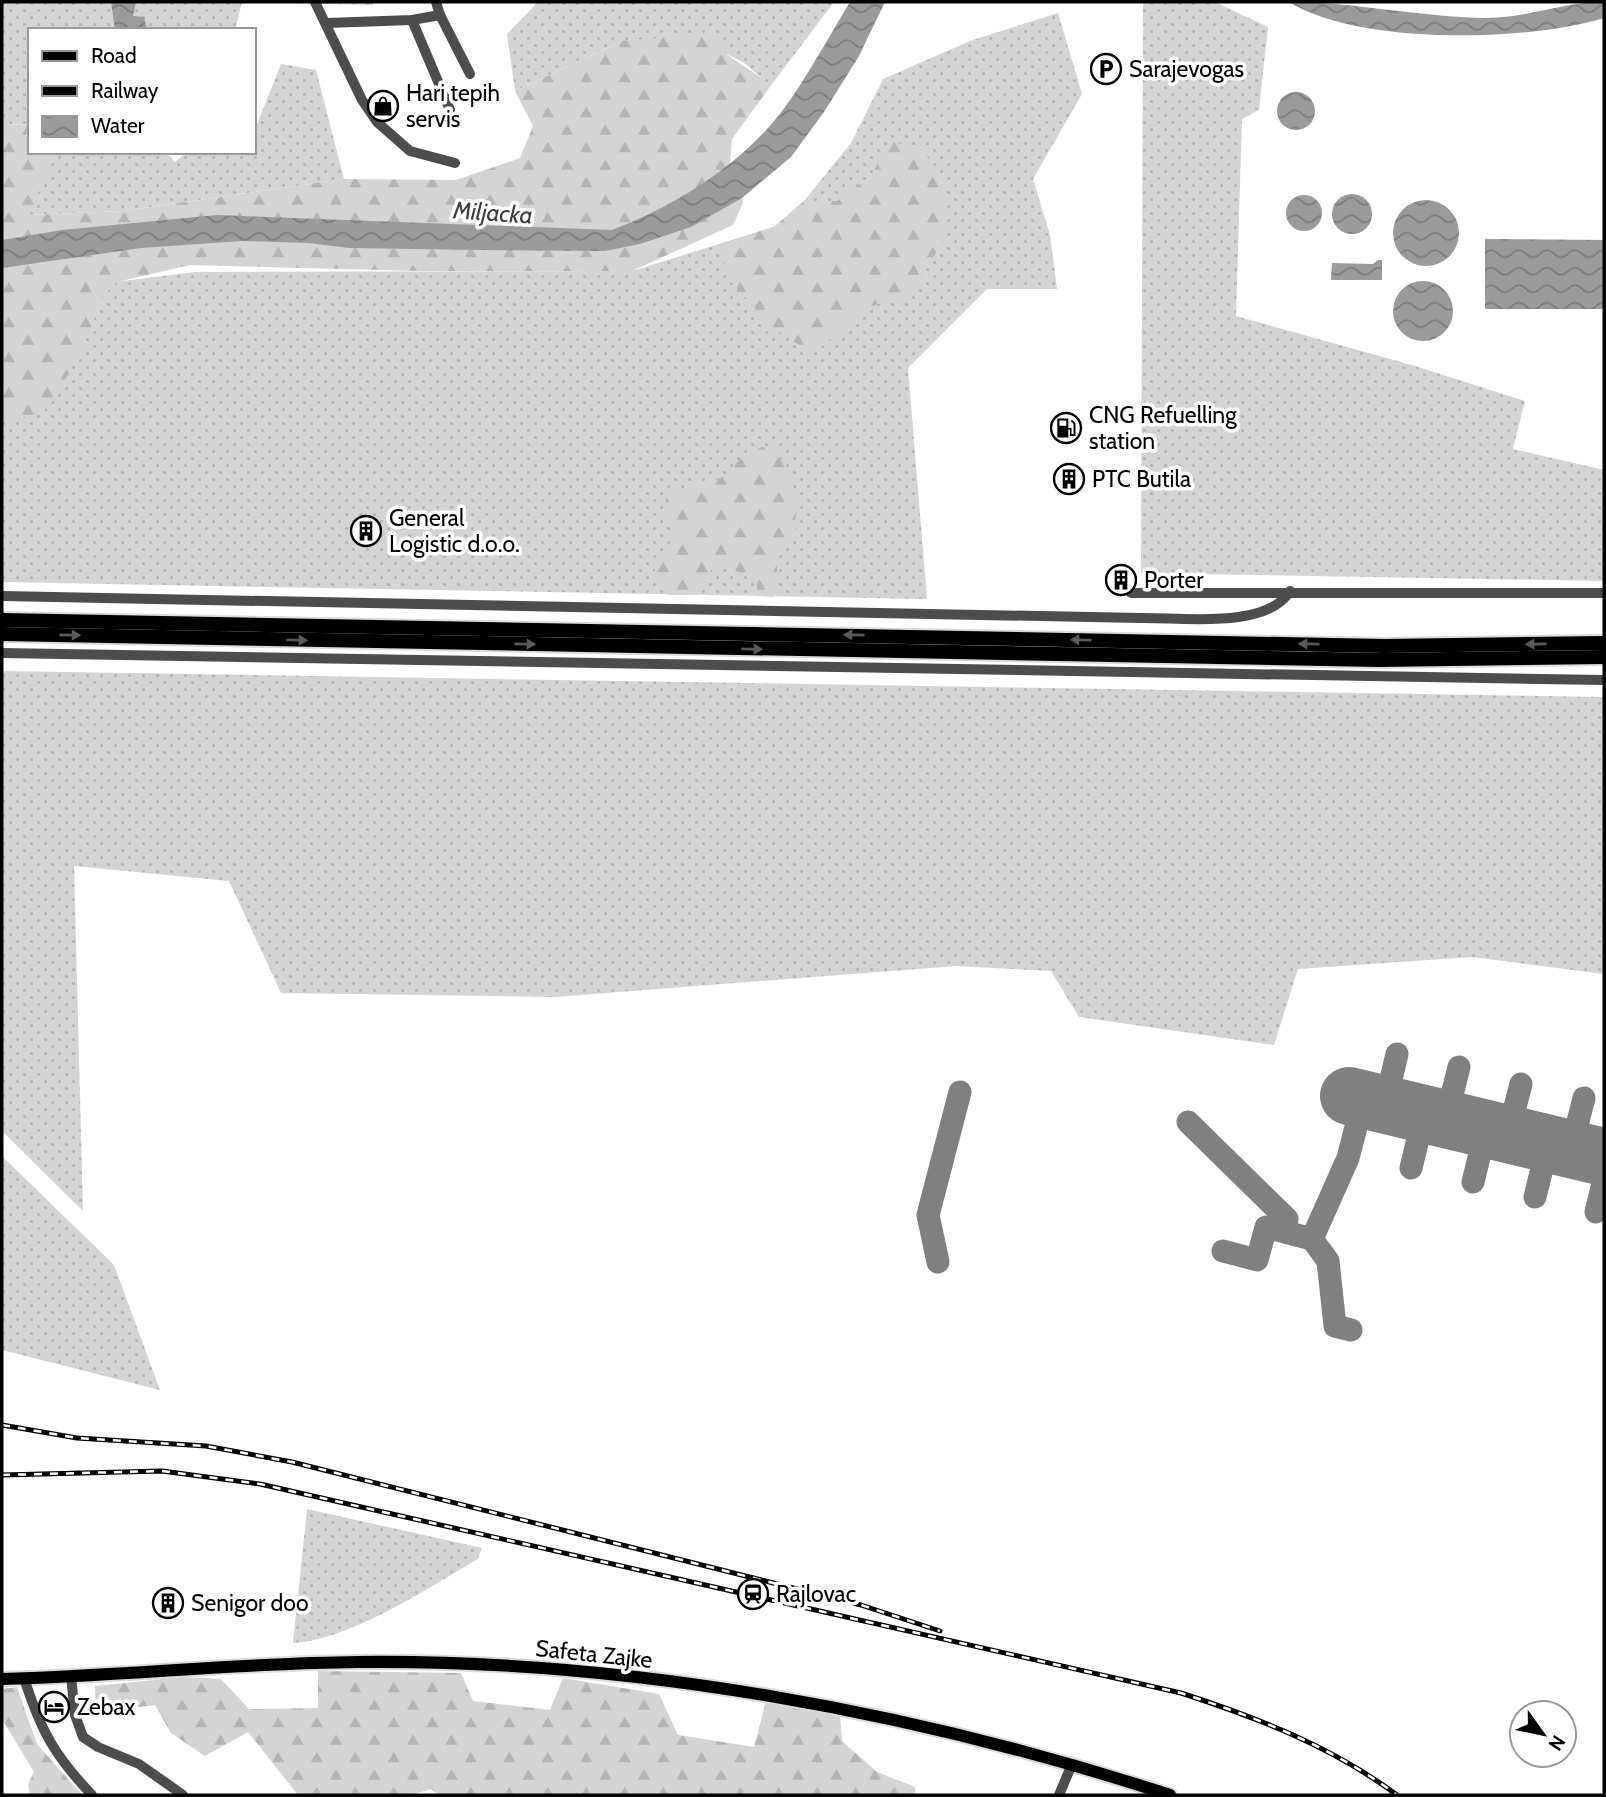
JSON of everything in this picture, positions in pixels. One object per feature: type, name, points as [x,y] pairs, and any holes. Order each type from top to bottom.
[{"type":"highway","points":[[2,620],[1371,645],[1604,643]]},
{"type":"highway","points":[[2,634],[1365,660],[1604,657]]},
{"type":"main road","name":"Safeta Zajke","points":[[2,1679],[359,1662],[522,1668],[764,1694],[1072,1764],[1170,1795]]},
{"type":"street","points":[[315,2],[362,100],[377,122],[410,151],[455,163]]},
{"type":"street","points":[[436,2],[470,75]]},
{"type":"street","points":[[327,23],[412,20],[440,15]]},
{"type":"street","points":[[412,20],[450,110]]},
{"type":"street","points":[[2,596],[1153,618],[1259,614],[1279,604],[1290,591]]},
{"type":"street","points":[[1131,593],[1604,593]]},
{"type":"street","points":[[2,653],[1604,680]]},
{"type":"street","points":[[71,1676],[75,1715],[83,1737],[98,1747],[139,1764],[183,1795]]},
{"type":"street","points":[[24,1678],[37,1718],[62,1764],[92,1795]]},
{"type":"street","points":[[1059,1795],[1072,1764]]},
{"type":"green space","points":[[2,2],[242,2],[236,28],[28,28],[28,125],[2,124]]},
{"type":"green space","points":[[242,2],[373,2],[373,5]]},
{"type":"green space","points":[[538,2],[834,2],[769,88],[763,79],[743,62],[726,54],[622,41],[515,91],[507,34]]},
{"type":"green space","points":[[1143,2],[1215,2],[1268,27],[1259,110],[1242,119],[1236,316],[1415,366],[1525,401],[1513,449],[1604,470],[1604,581],[1141,573]]},
{"type":"green space","points":[[1058,13],[1082,94],[1033,179],[1050,235],[1057,289],[987,289],[908,368],[927,599],[2,582],[2,296],[195,272],[632,271],[774,227],[804,201],[851,143],[883,79],[970,41]]},
{"type":"green space","points":[[694,35],[720,36],[726,54],[763,79],[769,88],[732,139],[730,165],[738,180],[743,203],[733,225],[632,271],[418,271],[190,265],[117,282],[103,296],[83,347],[56,397],[42,413],[2,422],[2,124],[28,125],[28,154],[54,155],[29,215],[122,211],[344,179],[456,180],[520,158],[533,126],[515,91],[622,41]]},
{"type":"green space","points":[[281,64],[316,70],[344,179],[122,211],[28,215],[52,154],[168,154],[175,162],[185,154],[256,154],[256,127]]},
{"type":"green space","points":[[890,141],[923,150],[943,182],[943,241],[910,296],[868,307],[813,354],[770,326],[728,278],[719,244],[774,227],[804,201],[837,201],[871,176]]},
{"type":"green space","points":[[762,447],[777,451],[796,492],[795,541],[776,550],[778,587],[774,597],[757,596],[757,579],[731,569],[713,568],[705,578],[703,588],[694,595],[669,595],[652,579],[674,535],[675,528],[665,515],[666,496],[691,485],[712,482],[724,476],[742,457]]},
{"type":"green space","points":[[2,671],[1604,697],[1604,974],[1472,957],[1298,969],[1274,1045],[1079,1017],[1051,971],[956,966],[555,997],[281,993],[229,881],[74,866],[83,1211],[2,1131]]},
{"type":"green space","points":[[2,1156],[114,1265],[160,1390],[2,1350]]},
{"type":"green space","points":[[307,1509],[482,1548],[478,1559],[388,1611],[339,1633],[293,1643]]},
{"type":"green space","points":[[318,1671],[461,1673],[473,1701],[550,1710],[563,1678],[659,1694],[678,1735],[754,1747],[766,1701],[840,1715],[842,1741],[877,1772],[915,1787],[915,1795],[439,1795],[431,1789],[411,1795],[298,1795],[248,1732],[205,1756],[171,1733],[155,1705],[96,1712],[95,1686],[183,1677],[221,1679],[249,1709],[318,1708]]},
{"type":"green space","points":[[17,1687],[37,1744],[82,1795],[30,1795],[28,1784],[34,1772],[2,1719],[2,1689]]},
{"type":"water","points":[[111,2],[136,2],[133,16],[144,17],[147,28],[115,28]]},
{"type":"water","points":[[850,2],[885,2],[859,56],[824,112],[791,157],[742,198],[691,227],[640,244],[605,251],[349,248],[308,243],[242,241],[141,248],[2,268],[2,240],[62,230],[217,215],[612,230],[655,211],[696,188],[752,145],[790,100]]},
{"type":"water","points":[[1289,2],[1487,18],[1604,2],[1604,18],[1532,32],[1443,35],[1356,26],[1319,16]]},
{"type":"water","points":[[1296,92],[1309,98],[1315,111],[1309,124],[1296,130],[1283,124],[1277,111],[1283,98]]},
{"type":"water","points":[[1352,194],[1366,200],[1372,214],[1366,228],[1352,234],[1338,228],[1332,214],[1338,200]]},
{"type":"water","points":[[1304,195],[1317,200],[1322,213],[1317,226],[1304,231],[1291,226],[1286,213],[1291,200]]},
{"type":"water","points":[[1426,200],[1439,203],[1449,210],[1456,220],[1459,233],[1456,246],[1449,256],[1439,263],[1426,266],[1413,263],[1403,256],[1396,246],[1393,233],[1396,220],[1403,210],[1413,203]]},
{"type":"water","points":[[1485,239],[1604,240],[1604,309],[1485,309]]},
{"type":"water","points":[[1382,260],[1382,280],[1331,280],[1332,263],[1373,264]]},
{"type":"water","points":[[1417,281],[1429,281],[1445,289],[1451,299],[1451,323],[1445,333],[1429,341],[1417,341],[1401,333],[1393,317],[1393,305],[1401,289]]},
{"type":"taxiway","points":[[1385,1105],[1397,1054]]},
{"type":"taxiway","points":[[1446,1119],[1459,1067]]},
{"type":"taxiway","points":[[1508,1134],[1521,1084]]},
{"type":"taxiway","points":[[938,1262],[928,1215],[960,1092]]},
{"type":"taxiway","points":[[1571,1149],[1584,1098]]},
{"type":"taxiway","points":[[1188,1122],[1287,1219],[1285,1232],[1312,1239],[1348,1158],[1363,1100]]},
{"type":"taxiway","points":[[1411,1168],[1424,1114]]},
{"type":"taxiway","points":[[1473,1182],[1486,1129]]},
{"type":"taxiway","points":[[1535,1197],[1548,1144]]},
{"type":"taxiway","points":[[1596,1212],[1604,1179]]},
{"type":"taxiway","points":[[1223,1251],[1257,1260],[1266,1227],[1285,1232]]},
{"type":"taxiway","points":[[1312,1239],[1328,1261],[1335,1326],[1351,1330]]},
{"type":"runway","points":[[1349,1096],[1604,1157]]},
{"type":"railway","points":[[2,1425],[77,1438],[206,1446],[292,1462],[861,1605],[940,1631]]},
{"type":"railway","points":[[2,1475],[162,1471],[260,1484],[1181,1693],[1293,1735],[1346,1762],[1397,1795]]},
{"type":"place","name":"Sarajevogas","points":[[1106,69]]},
{"type":"place","name":"Hari tepih servis","points":[[383,106]]},
{"type":"place","name":"CNG Refuelling station","points":[[1066,428]]},
{"type":"place","name":"PTC Butila","points":[[1069,479]]},
{"type":"place","name":"General Logistic d.o.o.","points":[[366,531]]},
{"type":"place","name":"Porter","points":[[1121,580]]},
{"type":"place","name":"Rajlovac","points":[[753,1594]]},
{"type":"place","name":"Senigor doo","points":[[168,1603]]},
{"type":"place","name":"Zebax","points":[[54,1707]]},
{"type":"water label","name":"Miljacka","points":[[493,213]]}]
